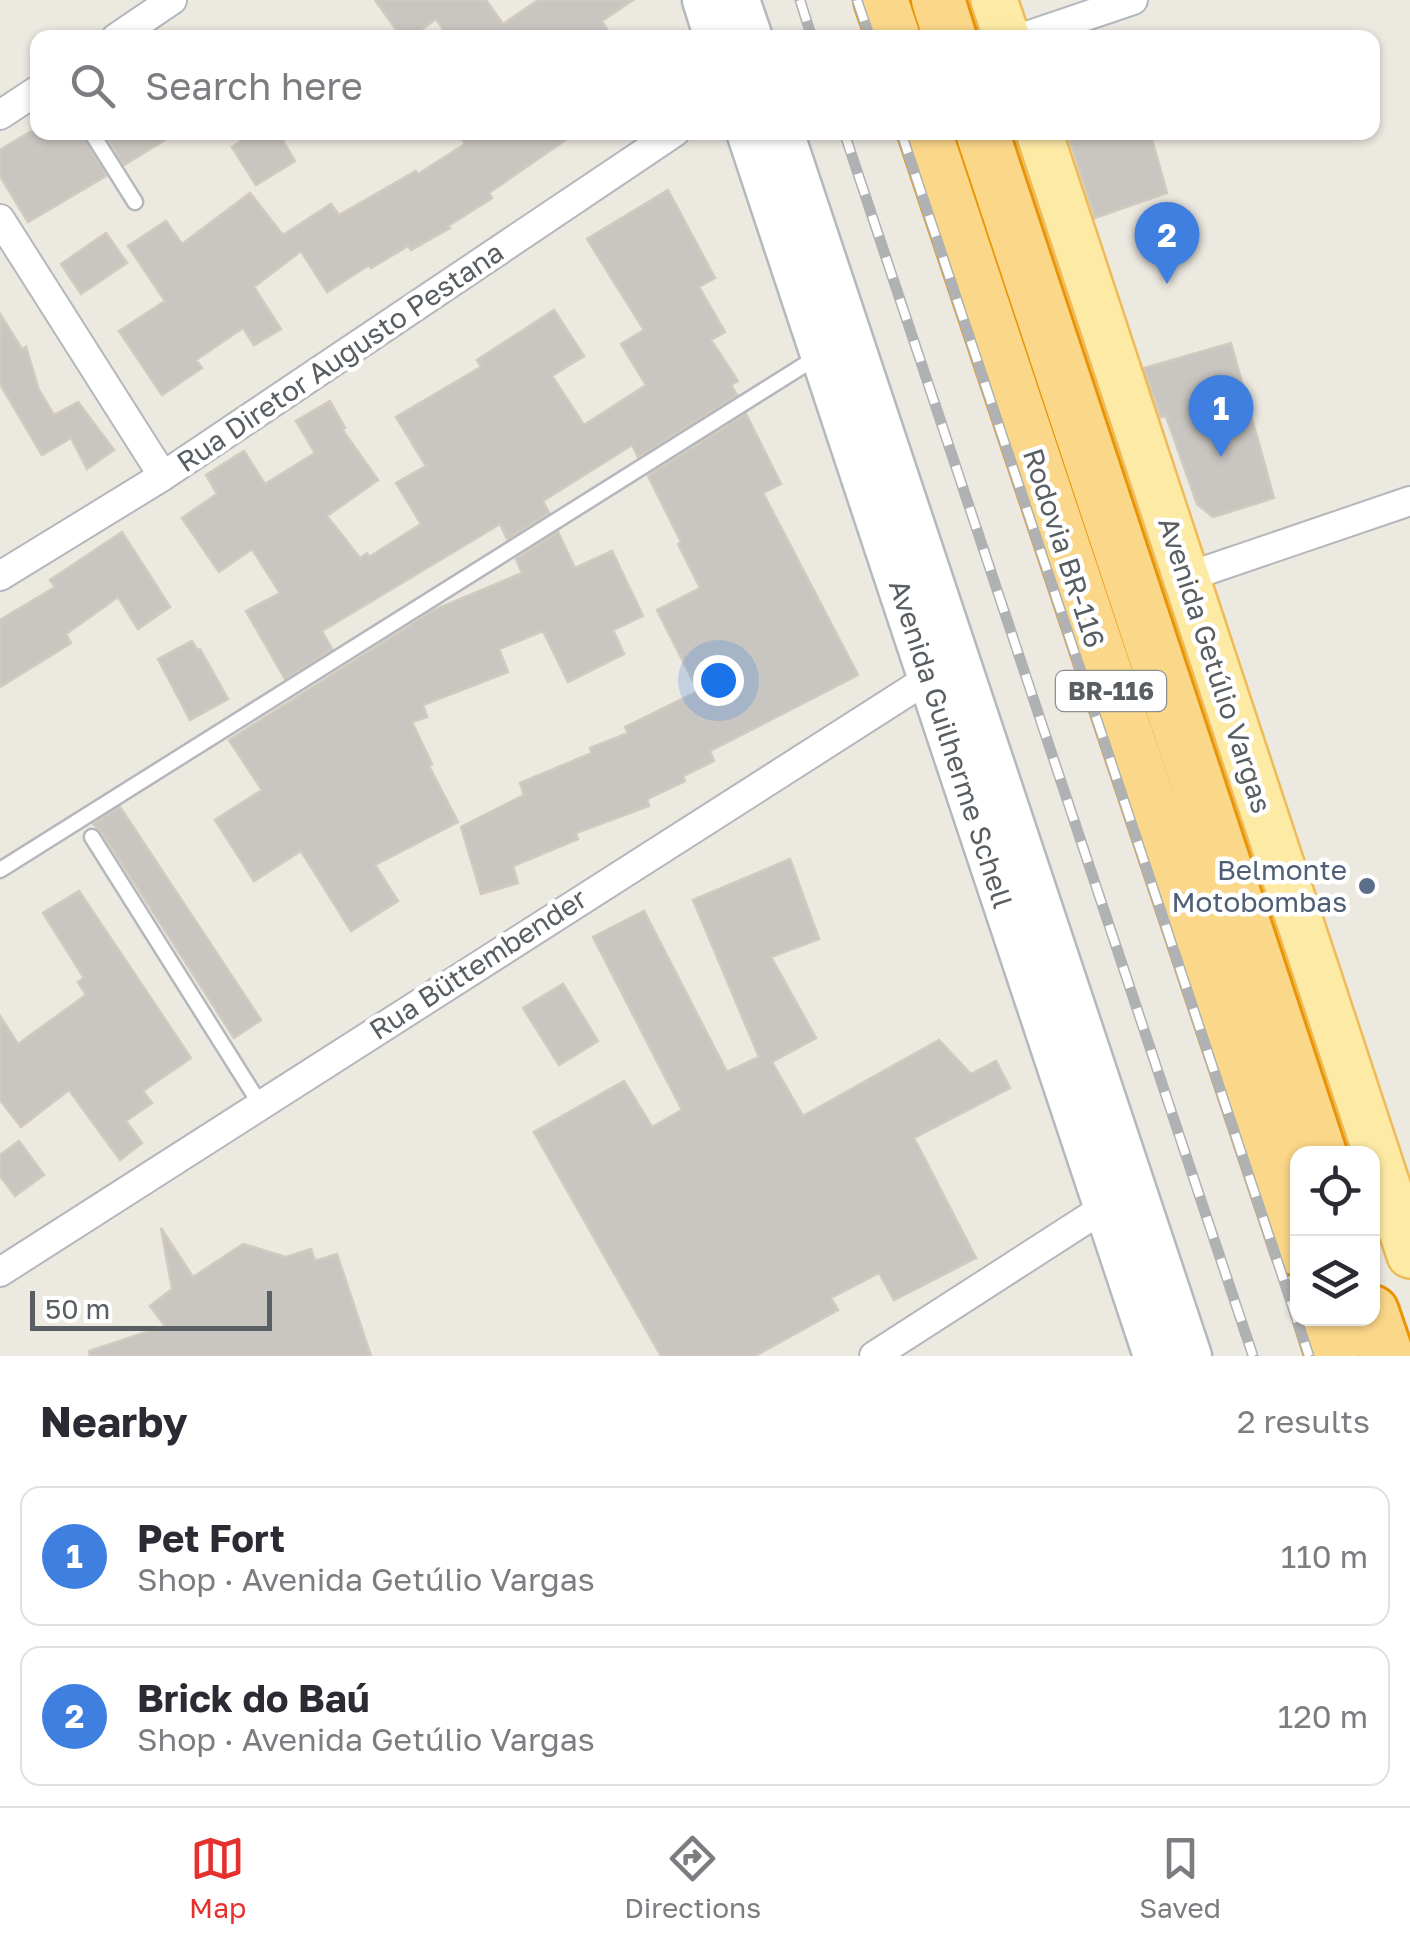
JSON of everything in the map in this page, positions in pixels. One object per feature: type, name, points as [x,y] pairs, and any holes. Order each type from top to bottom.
[{"type":"highway","points":[[881,0],[891,30]]},
{"type":"highway","points":[[938,0],[947,30]]},
{"type":"highway","name":"Rodovia BR-116","points":[[928,140],[1294,1236]]},
{"type":"highway","name":"Rodovia BR-116","points":[[985,140],[1317,1146]]},
{"type":"highway","points":[[1324,1326],[1333,1356]]},
{"type":"highway","points":[[1377,1326],[1387,1356]]},
{"type":"main road","points":[[703,0],[712,30]]},
{"type":"main road","points":[[739,0],[749,30]]},
{"type":"main road","points":[[994,0],[1004,30]]},
{"type":"main road","name":"Avenida Guilherme Schell","points":[[750,140],[821,354],[944,669]]},
{"type":"main road","name":"Avenida Guilherme Schell","points":[[785,140],[944,669],[1120,1198],[1191,1356]]},
{"type":"main road","name":"Avenida Getúlio Vargas","points":[[1041,140],[1402,1202],[1410,1255]]},
{"type":"main road","name":"Avenida Guilherme Schell","points":[[1120,1198],[1154,1356]]},
{"type":"street","points":[[128,30],[172,0]]},
{"type":"street","points":[[1044,30],[1132,0]]},
{"type":"street","points":[[0,116],[30,95]]},
{"type":"street","name":"Rua Diretor Augusto Pestana","points":[[0,576],[163,476],[663,140]]},
{"type":"street","points":[[0,219],[163,476]]},
{"type":"street","points":[[1186,576],[1410,501]]},
{"type":"street","name":"Rua Büttembender","points":[[0,1272],[944,669]]},
{"type":"street","points":[[874,1356],[1120,1198]]},
{"type":"lane","points":[[96,140],[136,202]]},
{"type":"lane","points":[[0,870],[821,354]]},
{"type":"lane","points":[[92,837],[260,1104]]},
{"type":"building","points":[[375,0],[486,0],[503,24],[538,0],[633,0],[602,21],[607,30],[444,30],[436,19],[421,30],[396,30]]},
{"type":"building","points":[[30,132],[30,140],[86,140],[106,176],[28,222],[0,176],[0,150]]},
{"type":"building","points":[[109,140],[165,140],[124,165]]},
{"type":"building","points":[[242,140],[283,140],[295,161],[256,185],[232,147]]},
{"type":"building","points":[[463,140],[565,140],[489,193],[492,198],[450,228],[411,250],[408,246],[371,268],[369,265],[327,292],[301,251],[254,287],[281,329],[254,345],[243,328],[196,360],[202,368],[162,395],[119,331],[165,301],[128,246],[166,221],[182,244],[250,193],[283,235],[331,204],[339,215],[416,171],[418,174],[465,144]]},
{"type":"building","points":[[1070,140],[1152,140],[1167,193],[1095,218]]},
{"type":"building","points":[[668,190],[715,278],[699,287],[725,332],[711,340],[738,381],[731,385],[737,395],[638,457],[632,445],[543,501],[549,513],[507,539],[500,524],[322,631],[332,649],[285,679],[246,611],[280,593],[252,549],[219,572],[182,518],[217,494],[206,475],[244,451],[265,484],[315,453],[296,421],[330,401],[345,428],[342,429],[378,480],[327,516],[360,558],[367,553],[369,557],[421,524],[396,483],[426,466],[396,417],[481,367],[477,360],[554,310],[584,356],[552,376],[584,425],[646,385],[621,344],[644,330],[587,239]]},
{"type":"building","points":[[106,233],[127,263],[81,294],[61,264]]},
{"type":"building","points":[[0,314],[22,349],[26,347],[39,390],[54,415],[78,402],[114,450],[87,469],[71,438],[42,455],[0,384]]},
{"type":"building","points":[[1231,343],[1274,498],[1213,517],[1197,504],[1166,416],[1161,417],[1144,368]]},
{"type":"building","points":[[746,414],[781,484],[763,493],[858,675],[710,751],[714,761],[683,776],[685,781],[647,799],[649,806],[576,833],[578,839],[513,866],[518,883],[481,894],[461,827],[524,795],[520,783],[592,753],[590,748],[628,733],[625,727],[698,691],[657,610],[700,588],[648,476]]},
{"type":"building","points":[[122,532],[170,607],[138,629],[118,597],[66,634],[71,643],[0,687],[0,620],[55,587],[50,580]]},
{"type":"building","points":[[558,532],[575,568],[612,551],[643,616],[613,630],[624,654],[568,682],[543,631],[499,649],[508,672],[423,705],[427,717],[412,722],[458,822],[375,865],[398,901],[351,931],[301,851],[254,881],[215,820],[262,790],[229,740],[436,609],[522,573],[516,559]]},
{"type":"building","points":[[192,641],[228,699],[190,720],[158,659]]},
{"type":"building","points":[[120,807],[261,1020],[234,1038],[93,824]]},
{"type":"building","points":[[790,859],[819,939],[771,957],[816,1038],[772,1062],[803,1116],[939,1040],[971,1074],[996,1061],[1010,1088],[914,1138],[976,1258],[894,1300],[879,1273],[831,1298],[838,1310],[755,1356],[661,1356],[534,1132],[624,1081],[652,1127],[682,1110],[593,937],[644,911],[727,1072],[759,1057],[693,900]]},
{"type":"building","points":[[79,891],[191,1058],[143,1091],[152,1103],[126,1121],[142,1143],[120,1160],[69,1090],[21,1127],[0,1100],[0,1016],[18,1044],[86,995],[78,982],[84,978],[43,913]]},
{"type":"building","points":[[563,984],[598,1041],[559,1065],[523,1008]]},
{"type":"building","points":[[19,1141],[44,1175],[15,1196],[0,1176],[0,1155]]},
{"type":"building","points":[[161,1228],[193,1277],[243,1244],[286,1257],[311,1249],[315,1261],[337,1254],[371,1356],[90,1356],[89,1351],[165,1326],[150,1306],[172,1289]]},
{"type":"railway","points":[[800,0],[809,30]]},
{"type":"railway","points":[[857,0],[867,30]]},
{"type":"railway","points":[[847,140],[1253,1356]]},
{"type":"railway","points":[[904,140],[1309,1356]]},
{"type":"place","name":"Brick do Baú","points":[[1167,284]]},
{"type":"place","name":"Pet Fort","points":[[1221,457]]},
{"type":"place","name":"Belmonte Motobombas","points":[[1367,886]]}]
